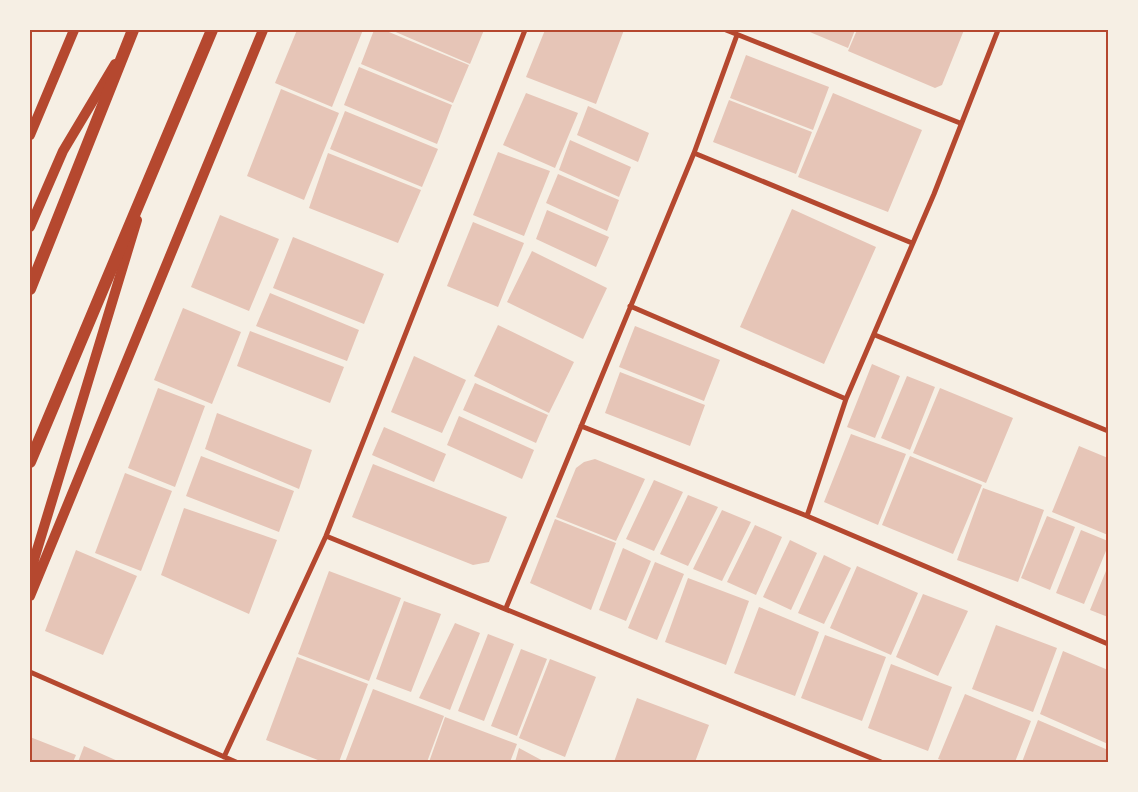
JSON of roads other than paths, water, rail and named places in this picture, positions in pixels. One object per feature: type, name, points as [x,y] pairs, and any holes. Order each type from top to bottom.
[{"type":"main road","points":[[30,135],[74,30]]},
{"type":"main road","points":[[30,462],[212,30]]},
{"type":"main road","points":[[30,596],[263,30]]},
{"type":"main road","points":[[30,227],[63,151],[131,35]]},
{"type":"main road","points":[[30,289],[131,35]]},
{"type":"main road","points":[[30,573],[150,177]]},
{"type":"street","points":[[224,757],[326,536],[525,30]]},
{"type":"street","points":[[726,30],[960,123]]},
{"type":"street","points":[[807,516],[846,400],[934,194],[960,123],[998,30]]},
{"type":"street","points":[[506,608],[694,153],[737,35]]},
{"type":"street","points":[[694,153],[912,243]]},
{"type":"street","points":[[630,306],[846,400]]},
{"type":"street","points":[[875,335],[1108,431]]},
{"type":"street","points":[[581,426],[807,516],[1108,644]]},
{"type":"street","points":[[326,536],[881,762]]},
{"type":"street","points":[[30,672],[236,762]]}]
